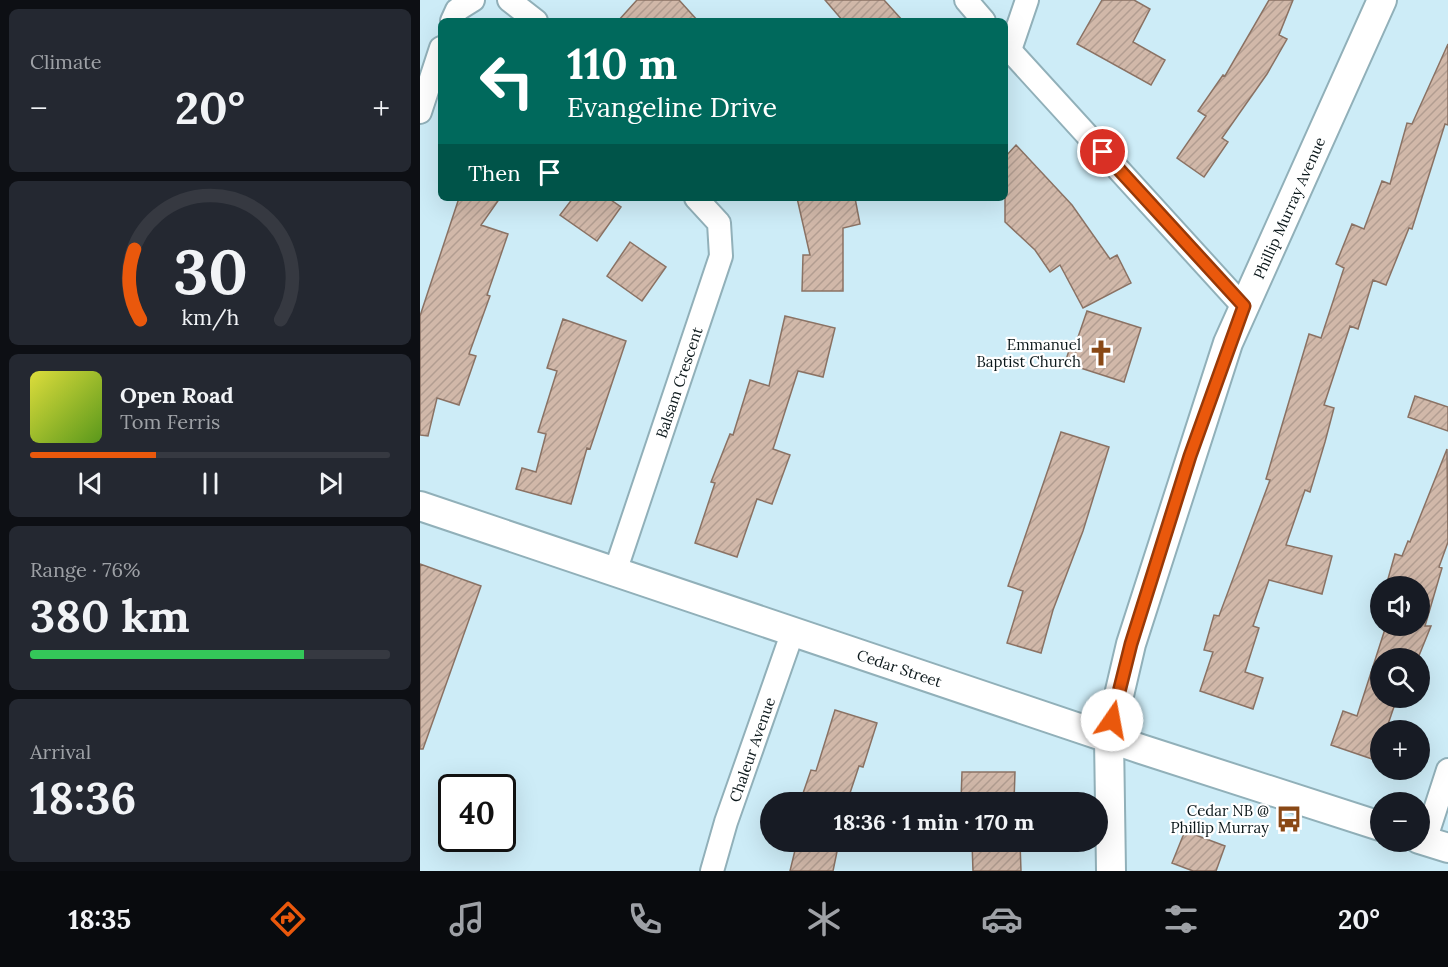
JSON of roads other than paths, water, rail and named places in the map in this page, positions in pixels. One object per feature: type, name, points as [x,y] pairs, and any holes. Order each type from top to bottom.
[{"type":"street","points":[[453,18],[457,10],[473,0]]},
{"type":"street","points":[[509,0],[532,18]]},
{"type":"street","points":[[966,0],[981,18]]},
{"type":"street","points":[[1008,46],[1027,0]]},
{"type":"street","name":"Phillip Murray Avenue","points":[[1111,871],[1110,738],[1131,644],[1190,456],[1244,306],[1364,46],[1382,0]]},
{"type":"street","points":[[1008,49],[1244,306]]},
{"type":"street","points":[[420,112],[438,57]]},
{"type":"street","name":"Balsam Crescent","points":[[615,572],[721,256],[719,223],[699,201]]},
{"type":"street","name":"Cedar Street","points":[[420,506],[1110,738],[1370,823]]},
{"type":"street","name":"Chaleur Avenue","points":[[712,871],[726,822],[794,631]]},
{"type":"street","points":[[1431,843],[1448,770]]},
{"type":"place","name":"Emmanuel Baptist Church","points":[[1101,353]]},
{"type":"place","name":"Cedar NB @ Phillip Murray","points":[[1289,819]]}]
